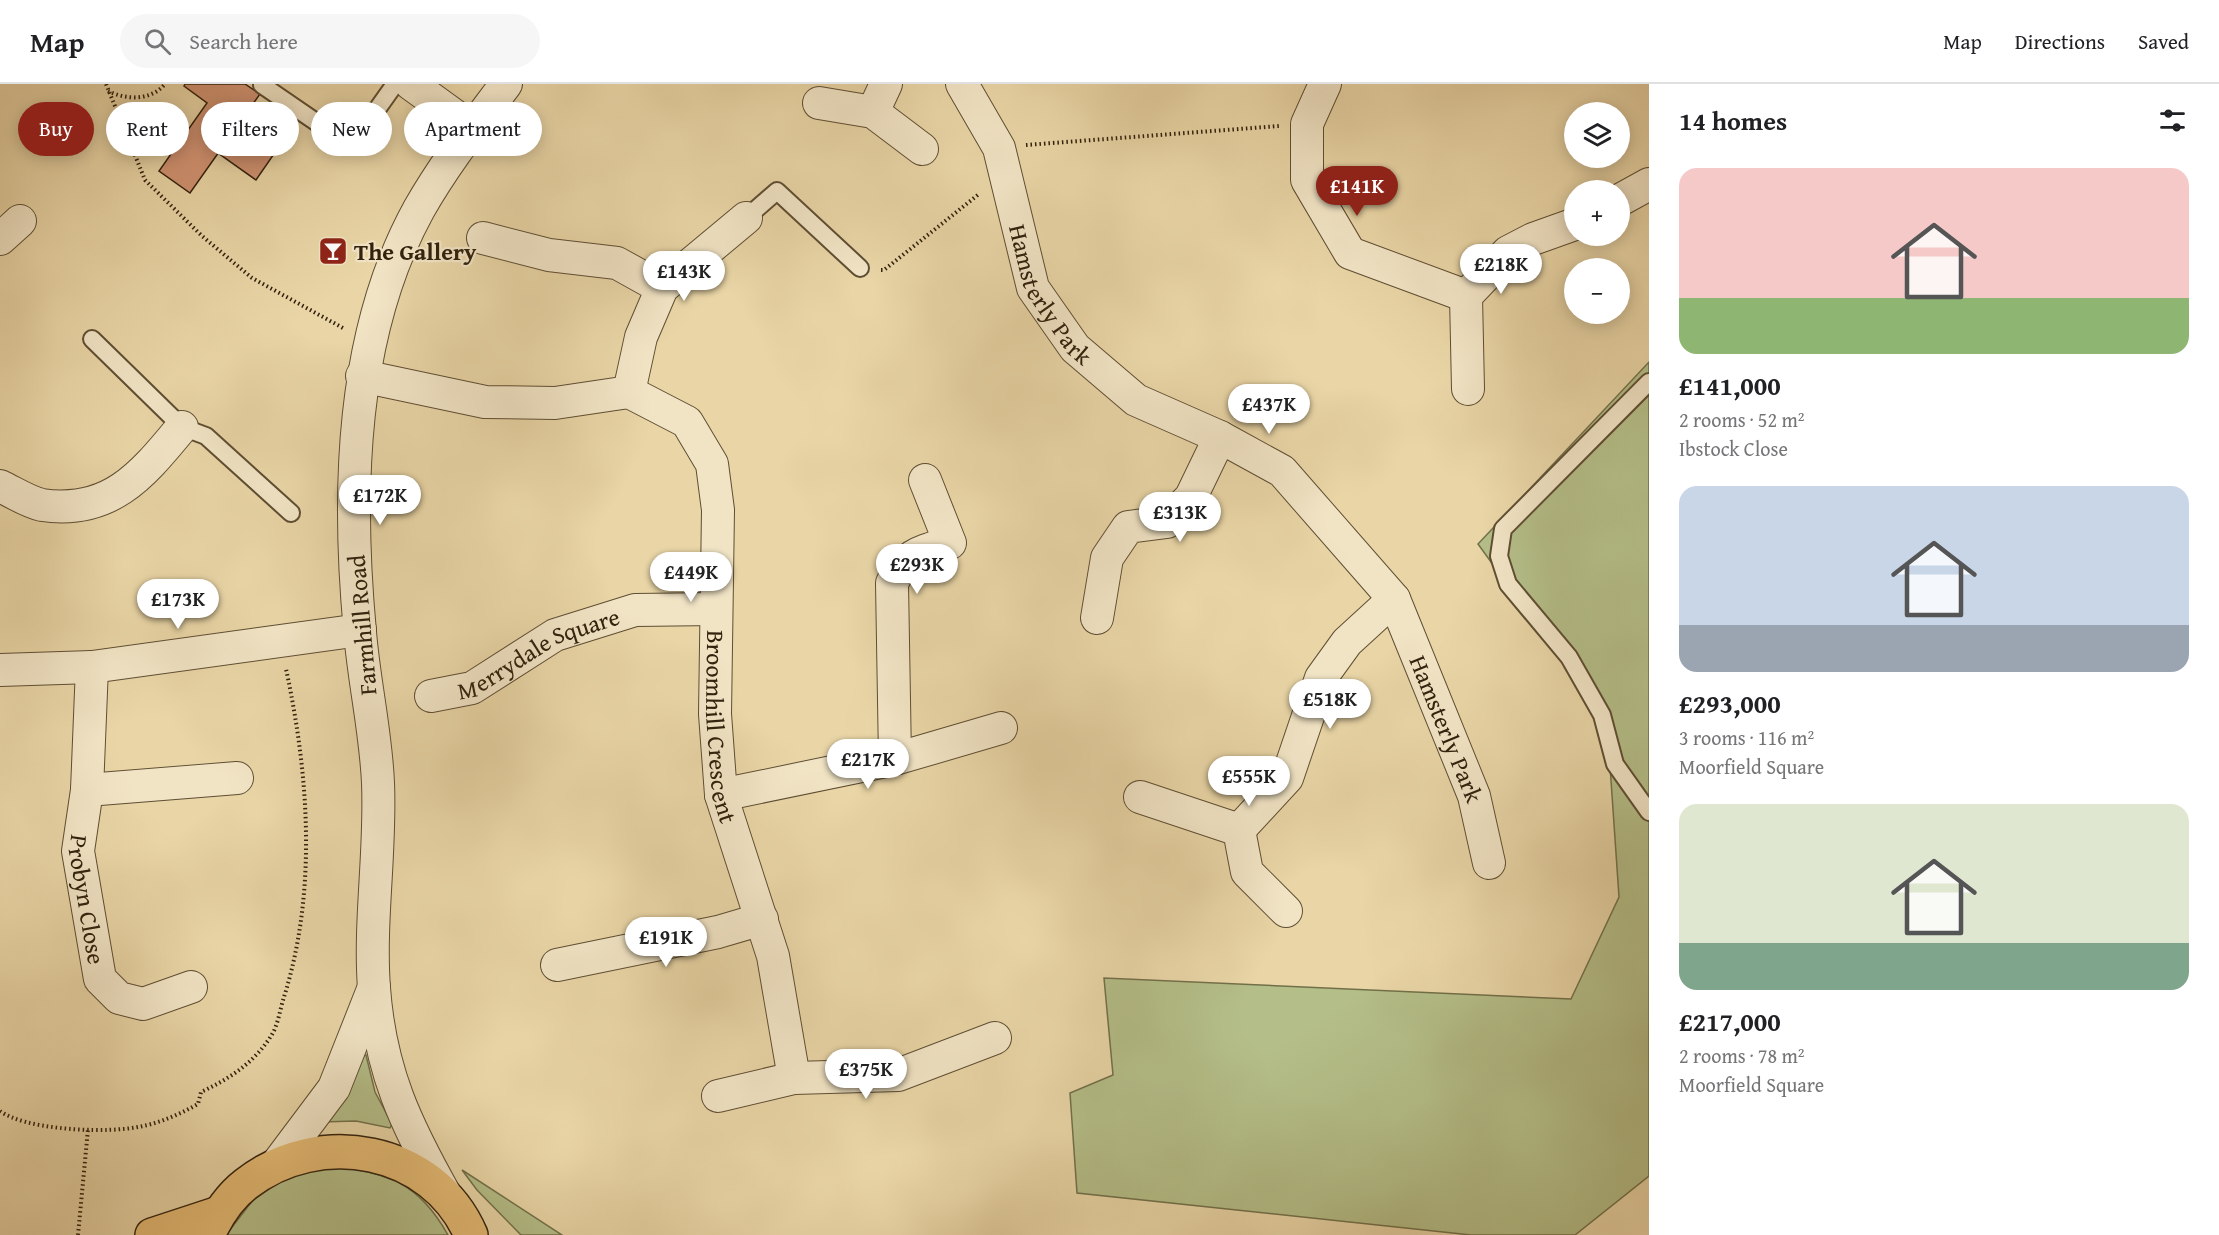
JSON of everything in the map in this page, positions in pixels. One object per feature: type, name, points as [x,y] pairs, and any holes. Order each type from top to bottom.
[{"type":"main road","points":[[152,1235],[213,1224],[244,1185],[277,1164],[321,1151],[367,1153],[410,1168],[466,1221]]},
{"type":"street","points":[[411,84],[436,102]]},
{"type":"street","name":"Farmhill Road","points":[[493,102],[506,84]]},
{"type":"street","points":[[873,112],[886,84]]},
{"type":"street","name":"Hamsterly Park","points":[[962,84],[999,148],[1033,288],[1075,348],[1136,399],[1220,436],[1282,471],[1394,599],[1474,796],[1489,862]]},
{"type":"street","points":[[1325,84],[1307,124],[1307,180],[1350,253],[1466,296]]},
{"type":"street","points":[[819,103],[873,112],[922,149]]},
{"type":"street","name":"Farmhill Road","points":[[455,156],[419,209],[389,278],[362,376],[354,500],[360,630],[378,783],[374,987],[386,1063],[396,1097],[412,1136],[466,1221]]},
{"type":"street","points":[[1630,194],[1649,184]]},
{"type":"street","points":[[362,376],[485,402],[555,403],[628,392],[641,337],[662,288],[746,218]]},
{"type":"street","points":[[1468,389],[1466,296],[1508,252],[1533,238],[1564,228]]},
{"type":"street","points":[[483,238],[549,255],[617,263],[662,288]]},
{"type":"street","name":"Broomhill Crescent","points":[[628,392],[687,422],[712,464],[718,510],[715,714],[721,795],[773,956],[794,1078]]},
{"type":"street","points":[[0,486],[41,504],[81,504],[114,496],[150,466],[182,427]]},
{"type":"street","points":[[1097,618],[1107,558],[1112,550],[1128,527],[1167,522],[1191,497],[1220,436]]},
{"type":"street","points":[[895,759],[892,583],[902,564],[916,553],[950,543],[925,480]]},
{"type":"street","points":[[1239,830],[1287,778],[1321,678],[1347,642],[1394,599]]},
{"type":"street","name":"Merrydale Square","points":[[431,696],[472,688],[555,635],[635,610],[716,609]]},
{"type":"street","points":[[0,669],[92,667],[360,630]]},
{"type":"street","name":"Probyn Close","points":[[92,667],[87,790],[78,851],[100,979],[119,998],[143,1004],[191,987]]},
{"type":"street","points":[[721,795],[895,759],[1001,728]]},
{"type":"street","points":[[87,790],[237,778]]},
{"type":"street","points":[[1140,797],[1239,830]]},
{"type":"street","points":[[1239,830],[1247,872],[1286,911]]},
{"type":"street","points":[[557,965],[718,932],[762,920]]},
{"type":"street","name":"Farmhill Road","points":[[277,1164],[334,1088],[374,987]]},
{"type":"street","points":[[718,1096],[794,1078],[898,1075],[995,1038]]},
{"type":"lane","points":[[262,85],[351,147],[395,84]]},
{"type":"lane","points":[[746,218],[777,191],[860,268]]},
{"type":"lane","points":[[92,339],[182,427],[206,436],[291,513]]},
{"type":"lane","points":[[1649,382],[1503,529],[1499,556],[1508,584],[1569,657],[1602,715],[1615,764],[1649,812]]},
{"type":"path","points":[[106,84],[145,180],[202,236],[252,278],[331,323],[372,340]]},
{"type":"path","points":[[108,91],[122,98],[139,98],[160,89],[165,84]]},
{"type":"path","points":[[999,148],[1152,134],[1307,124]]},
{"type":"path","points":[[860,268],[884,270],[979,194],[1007,181]]},
{"type":"path","points":[[0,1111],[7,1116],[39,1125],[88,1129],[124,1130],[174,1118],[198,1104],[201,1092],[222,1082],[248,1064],[272,1035],[291,977],[301,927],[306,849],[299,731],[280,641]]},
{"type":"path","points":[[78,1235],[88,1129]]},
{"type":"green space","points":[[1649,362],[1649,1176],[1575,1235],[1471,1235],[1077,1193],[1070,1093],[1113,1075],[1104,978],[1571,999],[1619,897],[1607,722],[1478,544]]},
{"type":"green space","points":[[359,1055],[366,1055],[375,1092],[392,1124],[390,1128],[356,1121],[322,1122]]},
{"type":"green space","points":[[331,1166],[369,1172],[400,1183],[426,1203],[448,1235],[226,1235],[253,1200],[289,1176]]},
{"type":"green space","points":[[462,1170],[562,1235],[521,1235],[477,1190]]},
{"type":"building","points":[[185,84],[245,84],[260,94],[254,102],[206,102],[184,86]]},
{"type":"building","points":[[201,112],[201,156],[216,156],[190,193],[159,171],[170,156],[189,156],[189,128]]},
{"type":"building","points":[[222,156],[273,156],[256,180]]},
{"type":"place","name":"The Gallery","points":[[333,251]]}]
